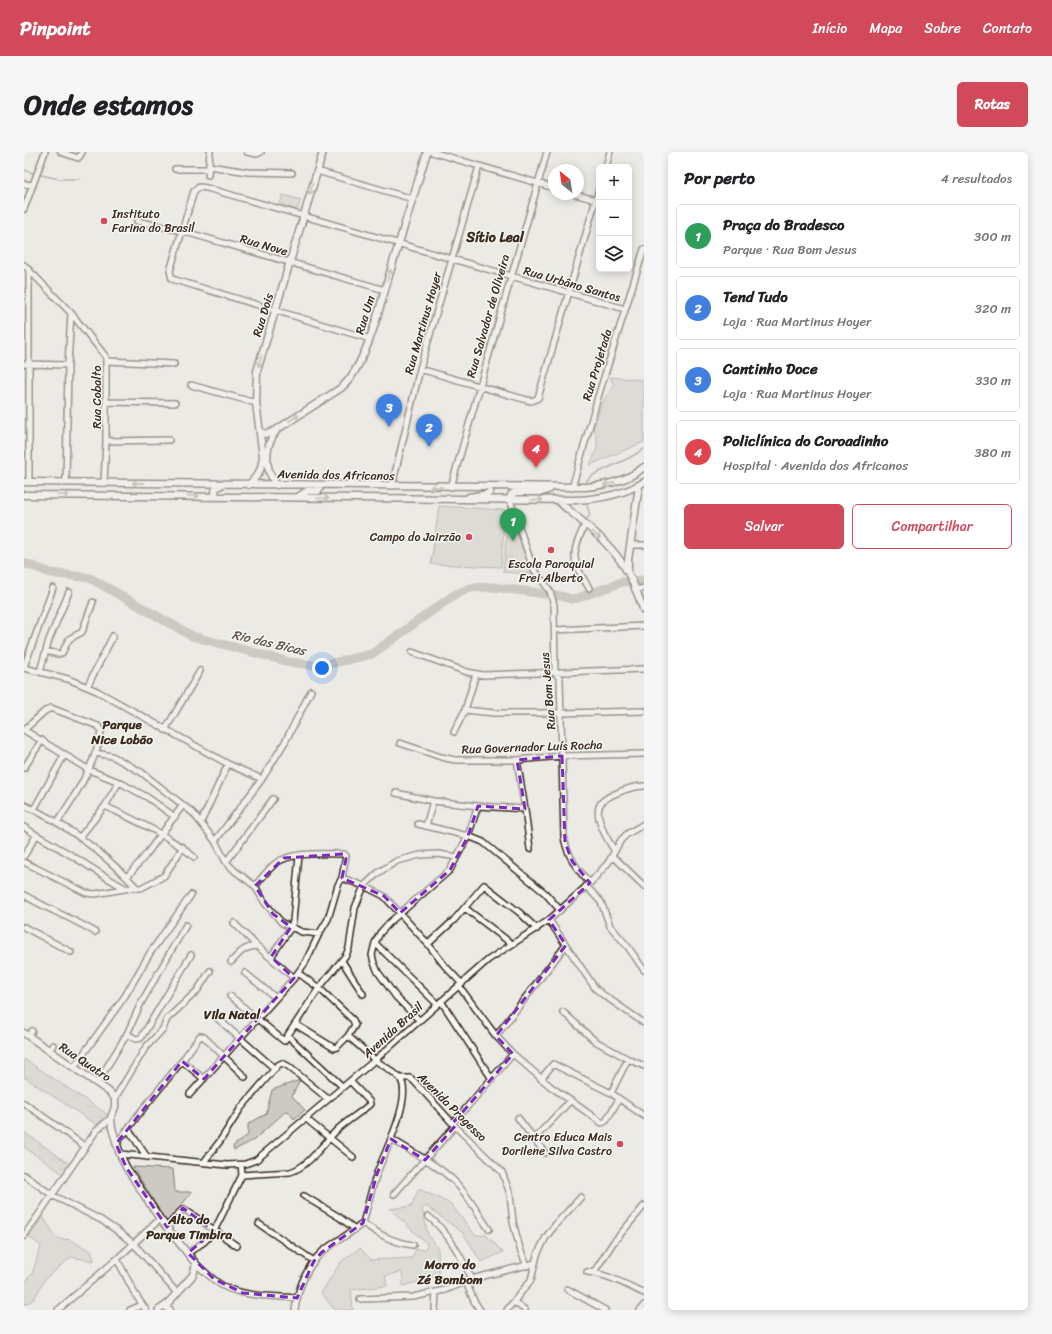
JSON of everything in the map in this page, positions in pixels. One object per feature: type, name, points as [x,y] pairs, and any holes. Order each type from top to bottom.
[{"type":"main road","name":"Rua Dois","points":[[249,484],[258,474],[263,463],[263,448],[256,403],[257,371],[323,152]]},
{"type":"main road","name":"Rua Um","points":[[260,432],[267,434],[276,430],[347,383],[355,372],[370,339],[427,152]]},
{"type":"main road","points":[[276,430],[269,445],[267,459],[268,471],[277,485]]},
{"type":"main road","name":"Avenida dos Africanos","points":[[27,482],[572,488],[597,486],[619,481],[644,467]]},
{"type":"main road","points":[[216,497],[216,488],[219,485],[224,484]]},
{"type":"main road","name":"Avenida dos Africanos","points":[[24,495],[576,500],[602,498],[624,492],[641,484]]},
{"type":"main road","points":[[629,575],[628,560],[641,484]]},
{"type":"main road","points":[[298,497],[307,491],[318,491],[319,485]]},
{"type":"main road","points":[[462,499],[476,495],[486,495],[490,492],[489,487]]},
{"type":"main road","points":[[510,500],[511,495],[515,492],[542,492],[554,487]]},
{"type":"main road","points":[[557,500],[597,535],[622,562],[644,610]]},
{"type":"main road","points":[[622,562],[628,560]]},
{"type":"main road","name":"Rua Quatro","points":[[28,1033],[51,1048],[74,1067],[108,1091],[115,1098],[115,1108],[111,1118]]},
{"type":"main road","points":[[111,1118],[116,1144],[126,1167],[160,1220],[196,1264],[193,1275],[177,1292],[167,1307]]},
{"type":"street","points":[[24,209],[45,152]]},
{"type":"street","points":[[61,152],[78,158],[82,152]]},
{"type":"street","points":[[209,170],[210,152]]},
{"type":"street","points":[[247,152],[257,154],[261,152]]},
{"type":"street","points":[[432,152],[548,186]]},
{"type":"street","name":"Rua Salvador de Oliveira","points":[[451,487],[478,386],[547,152]]},
{"type":"street","points":[[607,164],[610,152]]},
{"type":"street","name":"Rua Martinus Hoyer","points":[[392,486],[420,369],[479,166]]},
{"type":"street","points":[[175,169],[292,173]]},
{"type":"street","points":[[317,171],[413,199]]},
{"type":"street","points":[[24,184],[33,185]]},
{"type":"street","name":"Rua Urbâno Santos","points":[[182,231],[194,191],[199,187],[207,188],[625,310]]},
{"type":"street","points":[[420,369],[527,400],[535,400],[539,395],[596,200],[584,197]]},
{"type":"street","name":"Rua Nove","points":[[137,221],[182,231],[384,290]]},
{"type":"street","points":[[182,231],[170,271],[171,277],[174,280],[370,339]]},
{"type":"street","name":"Rua Projetada","points":[[572,488],[598,397],[644,249]]},
{"type":"street","name":"Rua Cobalto","points":[[24,265],[71,313],[104,352],[107,361],[104,483]]},
{"type":"street","points":[[27,482],[26,439],[29,270]]},
{"type":"street","points":[[66,482],[68,365],[71,313]]},
{"type":"street","points":[[107,361],[174,364]]},
{"type":"street","points":[[27,364],[68,365]]},
{"type":"street","points":[[191,385],[256,403]]},
{"type":"street","points":[[106,402],[175,403]]},
{"type":"street","points":[[106,441],[169,440]]},
{"type":"street","name":"Rua Bom Jesus","points":[[510,500],[533,568],[550,591],[555,610],[555,672],[560,679],[565,842],[572,861],[601,902],[610,926],[628,947],[644,970]]},
{"type":"street","points":[[585,524],[579,539],[575,557],[576,564],[589,588]]},
{"type":"street","points":[[630,546],[644,545]]},
{"type":"street","points":[[53,588],[24,668],[68,679],[97,691],[228,764],[262,779]]},
{"type":"street","points":[[635,588],[644,588]]},
{"type":"street","points":[[40,671],[46,651],[69,592]]},
{"type":"street","points":[[46,651],[58,654],[62,653],[69,639],[82,632],[93,602]]},
{"type":"street","points":[[554,630],[644,626]]},
{"type":"street","points":[[87,687],[113,636]]},
{"type":"street","points":[[412,652],[476,674],[489,675],[644,669]]},
{"type":"street","points":[[165,730],[200,671]]},
{"type":"street","points":[[454,732],[465,710],[476,674]]},
{"type":"street","points":[[215,842],[262,779],[285,742],[311,691]]},
{"type":"street","points":[[58,821],[89,770],[101,732],[99,728],[51,708],[45,711],[24,730],[89,770],[119,782],[147,797],[175,817]]},
{"type":"street","points":[[465,710],[494,713],[644,711]]},
{"type":"street","points":[[24,768],[42,740]]},
{"type":"street","name":"Rua Governador Luís Rocha","points":[[400,743],[441,757],[455,760],[516,760],[562,756],[644,754]]},
{"type":"street","points":[[95,753],[112,756],[141,772],[194,813],[215,842],[226,862],[235,872],[255,886],[273,914],[282,923],[302,932],[319,934]]},
{"type":"street","points":[[34,809],[65,754]]},
{"type":"street","points":[[516,760],[525,809],[530,849]]},
{"type":"street","points":[[201,822],[228,764]]},
{"type":"street","points":[[80,837],[105,806],[119,782]]},
{"type":"street","points":[[615,851],[608,842],[601,826],[598,815],[600,803],[604,799],[629,788],[644,786]]},
{"type":"street","points":[[396,793],[433,801],[525,809]]},
{"type":"street","points":[[226,862],[273,799]]},
{"type":"street","points":[[426,826],[433,801]]},
{"type":"street","points":[[24,804],[58,821],[80,837],[127,877],[136,887]]},
{"type":"street","points":[[127,877],[183,805]]},
{"type":"street","points":[[105,806],[161,834],[183,847],[194,857]]},
{"type":"street","points":[[419,1020],[396,998],[378,972],[372,955],[375,943],[380,933],[390,922],[448,873],[468,836],[478,806]]},
{"type":"street","points":[[418,824],[468,836],[483,842],[545,894],[560,910]]},
{"type":"street","name":"Avenida Brasil","points":[[120,1154],[241,1165],[256,1160],[375,1060],[492,957],[549,920],[588,884],[612,857],[627,834],[644,824]]},
{"type":"street","points":[[24,827],[36,836],[63,850],[104,877],[126,888]]},
{"type":"street","points":[[24,856],[36,836]]},
{"type":"street","points":[[24,862],[86,893],[95,894],[126,888],[141,888],[164,876],[183,847]]},
{"type":"street","points":[[190,1094],[296,976],[328,919],[338,885],[342,878],[346,859],[344,854],[299,855],[284,858],[275,864],[255,886]]},
{"type":"street","points":[[230,996],[284,1041],[319,988],[342,961],[349,948],[355,908],[364,886],[379,872],[397,861],[420,855],[439,854],[456,857]]},
{"type":"street","points":[[271,957],[291,928],[295,910],[299,855]]},
{"type":"street","points":[[612,857],[618,860],[644,886]]},
{"type":"street","points":[[342,878],[364,886],[384,896],[428,944],[460,985],[496,1036],[541,1079],[600,1122],[604,1123],[606,1121],[619,1099]]},
{"type":"street","points":[[428,944],[465,908],[482,885],[487,886],[537,929]]},
{"type":"street","points":[[24,895],[95,932]]},
{"type":"street","points":[[74,1067],[124,996],[150,953],[191,895]]},
{"type":"street","points":[[465,908],[512,944]]},
{"type":"street","points":[[549,920],[585,976],[595,988],[644,1023]]},
{"type":"street","points":[[234,923],[257,946],[271,957],[296,976],[319,988],[355,1022],[354,1028],[348,1036],[334,1048],[295,1024]]},
{"type":"street","points":[[97,1083],[127,1034],[141,1003],[186,925]]},
{"type":"street","points":[[24,927],[71,952]]},
{"type":"street","points":[[375,943],[439,1003],[492,1079]]},
{"type":"street","points":[[496,1036],[566,945]]},
{"type":"street","points":[[231,962],[243,950],[248,947],[257,946]]},
{"type":"street","points":[[127,1034],[136,1039],[141,1038],[191,955]]},
{"type":"street","points":[[342,961],[363,994]]},
{"type":"street","points":[[115,1098],[146,1047],[164,1029],[167,1019],[194,994],[210,971]]},
{"type":"street","points":[[245,973],[276,998]]},
{"type":"street","points":[[563,1012],[595,1041],[644,1066]]},
{"type":"street","points":[[217,1018],[275,1069]]},
{"type":"street","points":[[116,1144],[182,1061],[198,1038],[202,1036],[245,1077]]},
{"type":"street","points":[[288,1036],[343,1087]]},
{"type":"street","name":"Avenida Progesso","points":[[348,1036],[375,1060],[400,1078],[410,1078],[414,1081],[454,1124],[498,1166],[505,1177],[510,1194],[513,1222],[520,1249],[527,1266]]},
{"type":"street","points":[[394,1194],[425,1160],[514,1054]]},
{"type":"street","points":[[611,1093],[628,1059]]},
{"type":"street","points":[[182,1061],[204,1079]]},
{"type":"street","points":[[204,1162],[240,1108],[282,1063],[288,1066],[328,1099]]},
{"type":"street","points":[[541,1079],[553,1064],[611,1093],[644,1116]]},
{"type":"street","points":[[295,1310],[301,1285],[314,1261],[328,1246],[363,1223],[377,1174],[399,1117],[404,1089],[400,1078]]},
{"type":"street","points":[[242,1175],[293,1171],[312,1157],[329,1139],[370,1103],[350,1081]]},
{"type":"street","points":[[534,1138],[570,1101]]},
{"type":"street","points":[[24,1103],[86,1147]]},
{"type":"street","points":[[24,1236],[96,1131],[111,1118]]},
{"type":"street","points":[[306,1118],[329,1139],[353,1157]]},
{"type":"street","points":[[518,1118],[545,1153]]},
{"type":"street","points":[[128,1129],[147,1157]]},
{"type":"street","points":[[391,1139],[425,1160],[455,1182],[466,1195],[489,1229]]},
{"type":"street","points":[[188,1253],[204,1242],[214,1231],[242,1175],[241,1165]]},
{"type":"street","points":[[24,1175],[52,1195],[101,1220],[134,1244],[177,1292]]},
{"type":"street","points":[[304,1196],[339,1217],[355,1229]]},
{"type":"street","points":[[507,1310],[531,1280],[535,1263],[546,1237],[581,1197]]},
{"type":"street","points":[[594,1272],[613,1243],[644,1206]]},
{"type":"street","points":[[167,1227],[183,1209],[237,1246]]},
{"type":"street","points":[[428,1216],[447,1234],[459,1253],[472,1279]]},
{"type":"street","points":[[58,1310],[160,1220]]},
{"type":"street","points":[[363,1223],[375,1232],[390,1240],[413,1245]]},
{"type":"street","points":[[260,1224],[314,1261]]},
{"type":"street","points":[[117,1259],[146,1310]]},
{"type":"street","points":[[360,1299],[413,1297],[436,1292],[472,1279],[535,1263]]},
{"type":"street","points":[[196,1264],[219,1283],[235,1290],[253,1294],[297,1298]]},
{"type":"street","points":[[587,1272],[594,1272],[615,1279],[644,1293]]},
{"type":"street","points":[[466,1282],[474,1302],[480,1310]]},
{"type":"street","points":[[567,1289],[605,1310]]},
{"type":"street","points":[[435,1310],[436,1292]]},
{"type":"street","points":[[514,1302],[525,1310]]},
{"type":"street","points":[[130,1310],[142,1305]]},
{"type":"street","points":[[640,1310],[644,1305]]},
{"type":"street","points":[[158,1310],[167,1307]]},
{"type":"highlighted area","points":[[562,756],[565,842],[572,861],[590,883],[549,920],[566,945],[496,1036],[513,1054],[453,1123],[455,1126],[425,1160],[391,1139],[377,1174],[363,1223],[322,1252],[314,1261],[297,1298],[243,1293],[214,1279],[188,1253],[214,1231],[183,1208],[167,1227],[126,1167],[116,1144],[182,1061],[204,1079],[294,978],[271,957],[291,927],[273,914],[255,886],[284,858],[344,854],[346,859],[342,878],[384,896],[400,913],[450,870],[468,836],[478,806],[525,809],[517,760]]},
{"type":"green space","points":[[283,195],[301,200],[297,210],[280,204]]},
{"type":"green space","points":[[610,377],[644,380],[644,442],[590,465],[597,447],[597,438],[593,428],[603,401],[614,385]]},
{"type":"green space","name":"Campo do Jairzão","points":[[439,506],[505,510],[501,567],[431,564]]},
{"type":"green space","points":[[509,510],[532,574],[503,572]]},
{"type":"green space","points":[[24,1059],[107,1114],[97,1125],[24,1077]]},
{"type":"green space","points":[[300,1080],[292,1096],[305,1110],[294,1119],[287,1110],[254,1140],[234,1150],[233,1146],[248,1135],[248,1124],[266,1114],[272,1090]]},
{"type":"green space","points":[[24,1132],[71,1165],[63,1174],[24,1147]]},
{"type":"green space","points":[[133,1167],[173,1169],[175,1192],[192,1192],[167,1223]]},
{"type":"green space","points":[[419,1189],[451,1204],[475,1235],[486,1235],[503,1252],[481,1262],[463,1233],[426,1206],[422,1209],[428,1235],[438,1249],[439,1276],[403,1286],[402,1272],[385,1276],[387,1286],[351,1290],[353,1310],[335,1310],[321,1293],[341,1262],[360,1248],[371,1260],[412,1258],[416,1249],[425,1250],[427,1244],[390,1209],[411,1206]]},
{"type":"green space","points":[[43,1217],[54,1234],[61,1240],[68,1239],[91,1251],[94,1261],[71,1257],[45,1279],[34,1299],[24,1305],[24,1282],[32,1274],[41,1246],[29,1237]]},
{"type":"waterway","points":[[24,170],[33,173]]},
{"type":"waterway","points":[[41,175],[59,179],[79,179]]},
{"type":"waterway","points":[[584,484],[595,474],[644,449]]},
{"type":"waterway","points":[[586,521],[590,514],[587,506]]},
{"type":"waterway","name":"Rio das Bicas","points":[[24,563],[51,573],[90,578],[192,636],[289,662],[320,666],[372,654],[454,595],[470,588],[493,587],[561,596],[571,599],[578,598],[622,582],[644,580]]},
{"type":"place","name":"Instituto Farina do Brasil","points":[[104,221]]},
{"type":"place","name":"Cantinho Doce","points":[[389,427]]},
{"type":"place","name":"Tend Tudo","points":[[429,447]]},
{"type":"place","name":"Policlínica do Coroadinho","points":[[536,468]]},
{"type":"place","name":"Campo do Jairzão","points":[[469,537]]},
{"type":"place","name":"Praça do Bradesco","points":[[513,541]]},
{"type":"place","name":"Escola Paroquial Frei Alberto","points":[[551,550]]},
{"type":"place","name":"Centro Educa Mais Dorilene Silva Castro","points":[[620,1144]]},
{"type":"district","name":"Sítio Leal","points":[[495,237]]},
{"type":"district","name":"Parque Nice Lobão","points":[[122,732]]},
{"type":"district","name":"Vila Natal","points":[[232,1014]]},
{"type":"district","name":"Alto do Parque Timbira","points":[[189,1226]]},
{"type":"district","name":"Morro do Zé Bombom","points":[[450,1272]]}]
